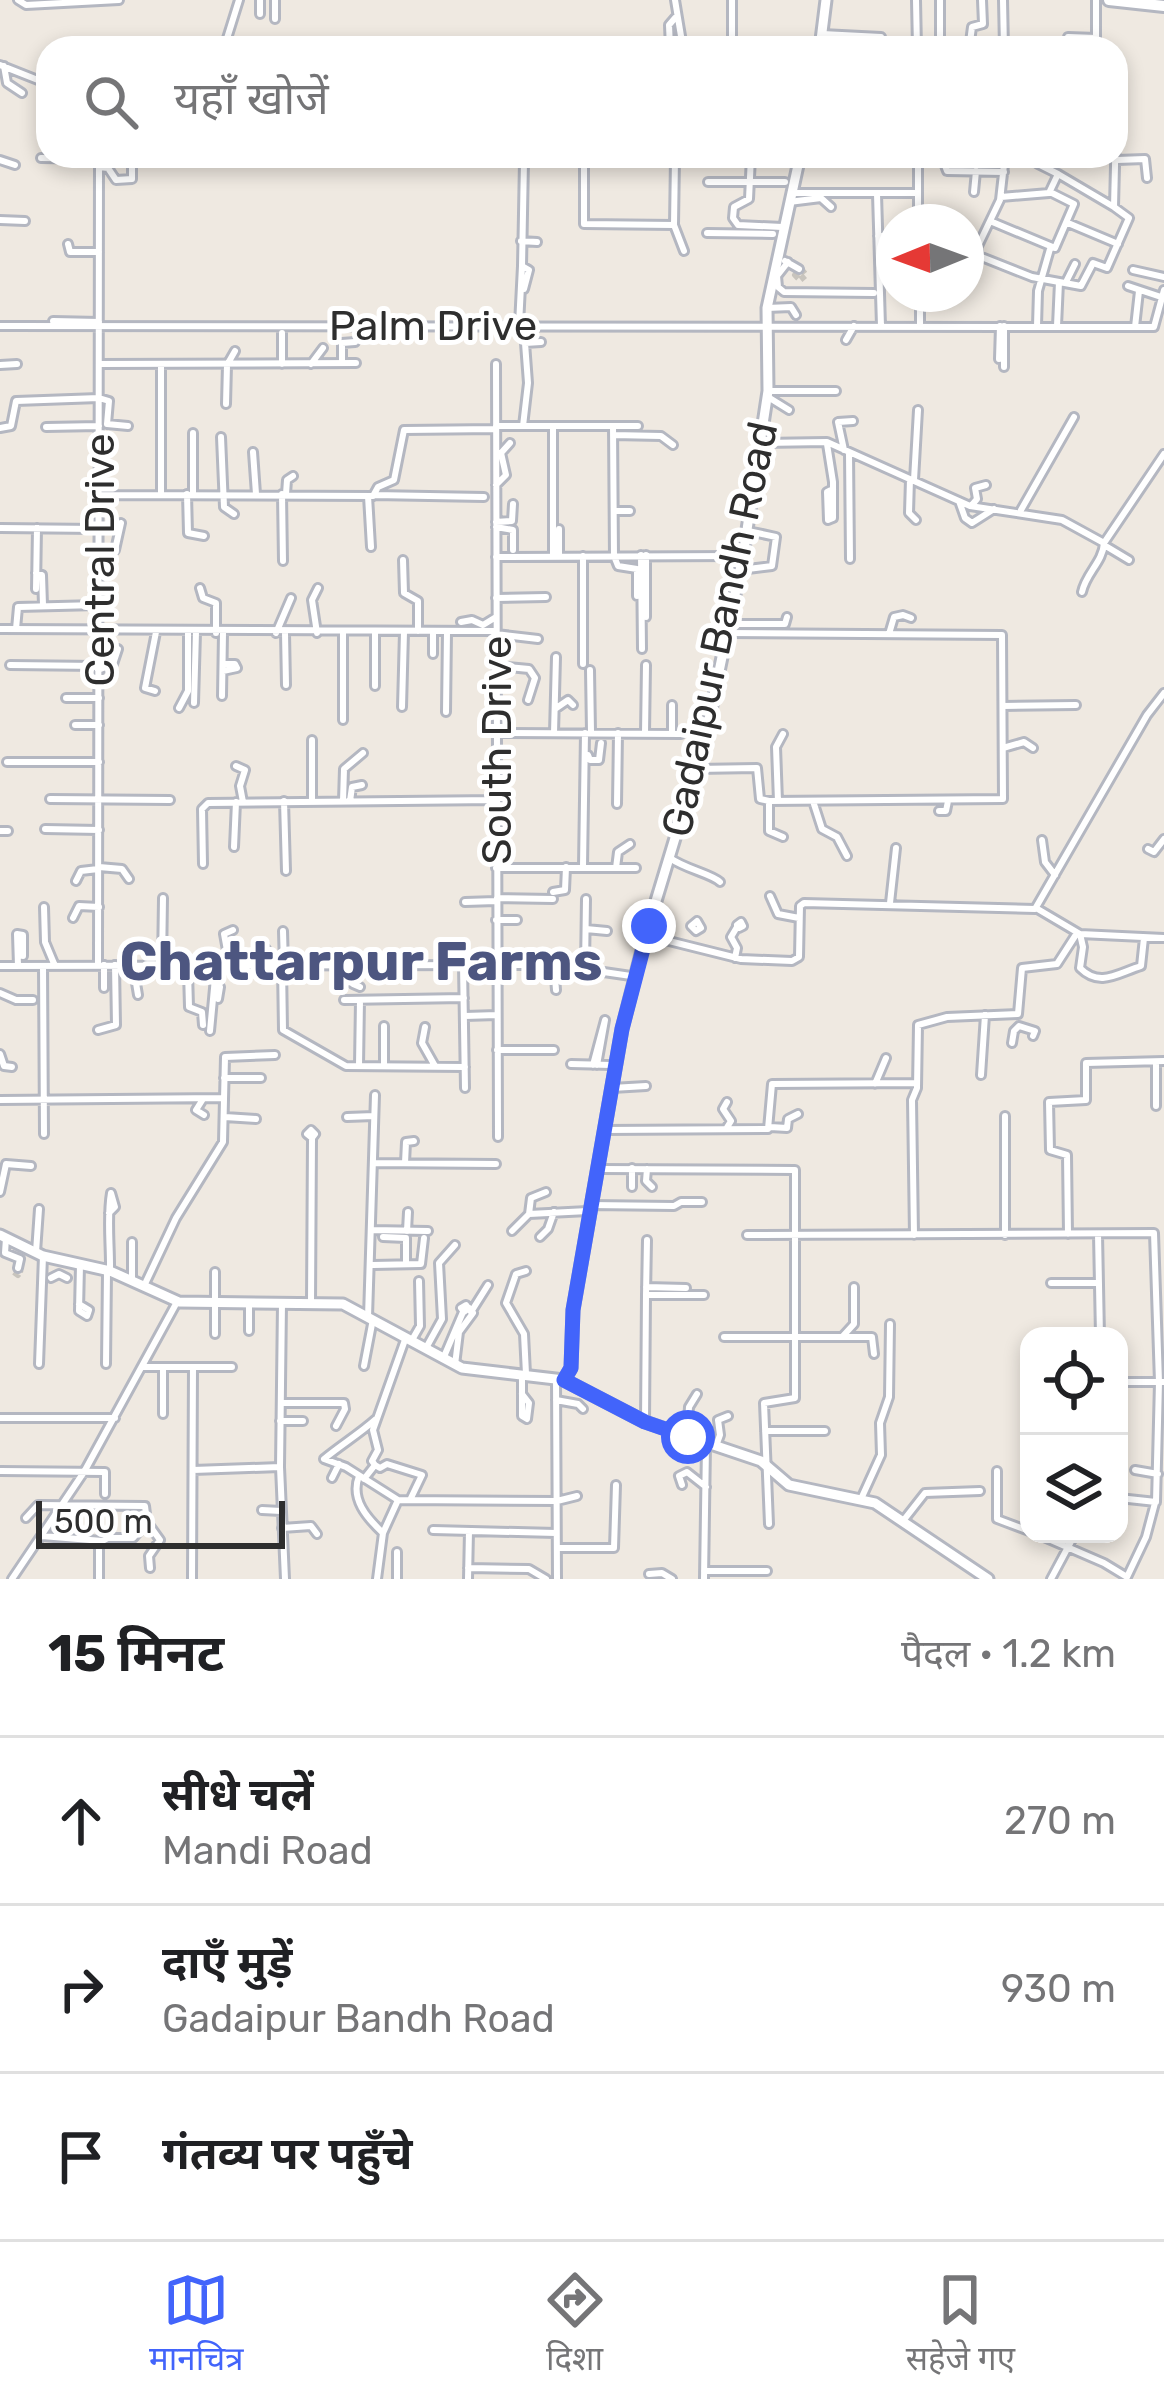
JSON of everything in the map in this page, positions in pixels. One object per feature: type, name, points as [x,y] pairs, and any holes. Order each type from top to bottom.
[{"type":"main road","points":[[1109,0],[1164,4]]},
{"type":"main road","points":[[1126,0],[1164,4]]},
{"type":"street","points":[[18,0],[26,5],[119,0]]},
{"type":"street","points":[[228,36],[239,0]]},
{"type":"street","points":[[260,0],[260,14]]},
{"type":"street","points":[[275,0],[275,19]]},
{"type":"street","points":[[675,0],[680,36]]},
{"type":"street","points":[[731,0],[732,36]]},
{"type":"street","points":[[826,0],[822,34],[861,36]]},
{"type":"street","points":[[916,0],[917,36]]},
{"type":"street","points":[[940,0],[940,36]]},
{"type":"street","points":[[970,36],[971,28],[982,25],[982,0]]},
{"type":"street","points":[[1003,0],[1004,36]]},
{"type":"street","points":[[1096,0],[1096,36]]},
{"type":"street","points":[[669,36],[669,25],[676,17]]},
{"type":"street","points":[[2,66],[36,79]]},
{"type":"street","points":[[2,66],[7,83],[22,93]]},
{"type":"street","points":[[1128,160],[1145,159],[1147,178]]},
{"type":"street","points":[[0,160],[15,165]]},
{"type":"street","name":"Central Drive","points":[[99,168],[98,868],[104,988]]},
{"type":"street","points":[[108,168],[122,182],[132,179],[132,168]]},
{"type":"street","points":[[519,325],[524,168]]},
{"type":"street","points":[[583,168],[584,224],[674,225]]},
{"type":"street","points":[[675,168],[674,225],[684,251]]},
{"type":"street","points":[[738,229],[733,209],[747,202],[750,168]]},
{"type":"street","name":"Gadaipur Bandh Road","points":[[557,1579],[556,1400],[560,1379],[571,1368],[572,1320],[596,1168],[644,940],[705,739],[748,531],[768,394],[767,308],[777,231],[796,168]]},
{"type":"street","points":[[917,168],[917,204]]},
{"type":"street","points":[[945,168],[1004,172]]},
{"type":"street","points":[[984,233],[1001,197],[1004,168]]},
{"type":"street","points":[[984,258],[1040,279],[1081,286],[1093,263],[1107,268],[1130,216],[1083,181],[1046,168]]},
{"type":"street","points":[[1114,207],[1116,168]]},
{"type":"street","points":[[974,192],[976,171]]},
{"type":"street","points":[[1050,192],[1058,174]]},
{"type":"street","points":[[708,182],[748,182],[821,198],[831,206]]},
{"type":"street","points":[[788,192],[917,193]]},
{"type":"street","points":[[990,221],[1050,249],[1068,224],[1072,202],[1050,192],[1001,197]]},
{"type":"street","points":[[877,194],[877,204]]},
{"type":"street","points":[[0,220],[25,220]]},
{"type":"street","points":[[1068,224],[1118,244]]},
{"type":"street","points":[[707,233],[777,231]]},
{"type":"street","points":[[521,242],[537,242]]},
{"type":"street","points":[[68,244],[70,252],[99,252]]},
{"type":"street","points":[[1037,326],[1040,279],[1050,249]]},
{"type":"street","points":[[776,256],[800,269]]},
{"type":"street","points":[[788,262],[777,276],[784,292],[874,293]]},
{"type":"street","points":[[1057,326],[1062,283],[1075,264]]},
{"type":"street","points":[[521,266],[529,270],[524,289]]},
{"type":"street","points":[[1133,270],[1164,277]]},
{"type":"street","points":[[1128,286],[1162,294],[1160,328]]},
{"type":"street","points":[[1135,327],[1139,291]]},
{"type":"street","points":[[767,308],[792,307],[796,315]]},
{"type":"street","points":[[881,312],[881,326]]},
{"type":"street","points":[[920,312],[920,327]]},
{"type":"street","points":[[53,321],[99,324]]},
{"type":"street","points":[[0,326],[99,324]]},
{"type":"street","name":"Palm Drive","points":[[99,324],[1160,328]]},
{"type":"street","points":[[847,340],[854,326]]},
{"type":"street","points":[[1001,363],[1002,326]]},
{"type":"street","points":[[282,333],[282,364]]},
{"type":"street","points":[[342,363],[343,343],[355,341]]},
{"type":"street","points":[[524,426],[528,406],[525,344],[541,342]]},
{"type":"street","points":[[311,364],[323,348]]},
{"type":"street","points":[[226,404],[226,365],[235,351]]},
{"type":"street","points":[[99,364],[356,363]]},
{"type":"street","points":[[0,365],[17,364]]},
{"type":"street","name":"South Drive","points":[[496,364],[498,1136]]},
{"type":"street","points":[[161,366],[161,494]]},
{"type":"street","points":[[768,394],[836,391]]},
{"type":"street","points":[[768,394],[789,410]]},
{"type":"street","points":[[0,428],[11,426],[16,401],[99,398],[109,401],[106,424],[128,426]]},
{"type":"street","points":[[916,520],[908,508],[918,410]]},
{"type":"street","points":[[1021,510],[1074,418]]},
{"type":"street","points":[[850,559],[846,452],[838,422],[853,421]]},
{"type":"street","points":[[46,427],[99,426]]},
{"type":"street","points":[[554,426],[556,557]]},
{"type":"street","points":[[371,548],[372,496],[378,487],[394,480],[404,430],[554,426],[661,436],[673,445]]},
{"type":"street","points":[[614,431],[638,426]]},
{"type":"street","points":[[614,431],[614,556],[616,565],[637,569],[637,596]]},
{"type":"street","points":[[193,433],[188,533],[204,536]]},
{"type":"street","points":[[221,437],[221,494],[224,507],[234,514]]},
{"type":"street","points":[[827,442],[833,489]]},
{"type":"street","points":[[589,1210],[620,1022],[700,737],[757,443],[827,442],[971,506],[1065,520],[1129,560]]},
{"type":"street","points":[[496,484],[506,474],[501,453],[510,443]]},
{"type":"street","points":[[253,452],[256,494]]},
{"type":"street","points":[[1082,592],[1104,544],[1163,457]]},
{"type":"street","points":[[283,561],[284,494],[293,476]]},
{"type":"street","points":[[971,506],[977,500],[976,488],[986,484]]},
{"type":"street","points":[[99,495],[484,497]]},
{"type":"street","points":[[959,501],[972,523],[994,509]]},
{"type":"street","points":[[496,525],[512,520],[513,504]]},
{"type":"street","points":[[614,511],[630,511]]},
{"type":"street","points":[[98,552],[116,550],[121,523]]},
{"type":"street","points":[[496,525],[513,530],[513,550]]},
{"type":"street","points":[[0,528],[98,529]]},
{"type":"street","points":[[36,589],[37,528]]},
{"type":"street","points":[[556,557],[560,529]]},
{"type":"street","points":[[740,570],[772,566],[776,537],[748,531]]},
{"type":"street","points":[[643,555],[646,617]]},
{"type":"street","points":[[642,649],[643,555]]},
{"type":"street","points":[[496,556],[738,556]]},
{"type":"street","points":[[583,556],[590,760],[600,758],[601,743]]},
{"type":"street","points":[[403,560],[404,593],[418,601],[418,632]]},
{"type":"street","points":[[36,573],[43,575],[43,605]]},
{"type":"street","points":[[317,633],[313,596],[318,588]]},
{"type":"street","points":[[200,589],[202,598],[215,602],[222,696]]},
{"type":"street","points":[[496,598],[545,597]]},
{"type":"street","points":[[286,685],[280,633],[291,598]]},
{"type":"street","points":[[16,629],[16,608],[98,605]]},
{"type":"street","points":[[727,628],[785,624],[787,616]]},
{"type":"street","points":[[461,622],[472,620],[483,626],[496,617]]},
{"type":"street","points":[[889,634],[894,617],[911,618]]},
{"type":"street","points":[[693,770],[758,768],[760,799],[774,801],[1002,800],[1002,635],[727,628]]},
{"type":"street","points":[[1,629],[447,631],[538,638]]},
{"type":"street","points":[[433,631],[434,654]]},
{"type":"street","points":[[446,712],[447,631]]},
{"type":"street","points":[[155,691],[145,688],[156,632]]},
{"type":"street","points":[[192,632],[194,703]]},
{"type":"street","points":[[179,708],[188,691],[192,632]]},
{"type":"street","points":[[343,632],[343,720]]},
{"type":"street","points":[[375,632],[375,686]]},
{"type":"street","points":[[402,707],[404,632]]},
{"type":"street","points":[[10,665],[98,668],[113,664],[118,649]]},
{"type":"street","points":[[554,733],[556,657]]},
{"type":"street","points":[[646,665],[646,733]]},
{"type":"street","points":[[496,666],[529,669],[535,680],[528,700]]},
{"type":"street","points":[[1036,908],[1164,693]]},
{"type":"street","points":[[66,698],[99,698]]},
{"type":"street","points":[[555,709],[563,704]]},
{"type":"street","points":[[496,733],[676,734],[672,705]]},
{"type":"street","points":[[1003,706],[1076,705]]},
{"type":"street","points":[[75,725],[98,725]]},
{"type":"street","points":[[583,867],[588,732]]},
{"type":"street","points":[[617,733],[617,804]]},
{"type":"street","points":[[783,734],[776,748],[769,831],[783,837]]},
{"type":"street","points":[[312,740],[312,801]]},
{"type":"street","points":[[1003,748],[1024,742],[1033,748]]},
{"type":"street","points":[[347,801],[344,769],[364,753]]},
{"type":"street","points":[[7,762],[99,762]]},
{"type":"street","points":[[234,847],[245,770],[236,766]]},
{"type":"street","points":[[347,801],[352,787],[362,785]]},
{"type":"street","points":[[50,799],[170,800]]},
{"type":"street","points":[[202,864],[202,805],[496,800]]},
{"type":"street","points":[[280,801],[286,871]]},
{"type":"street","points":[[813,801],[822,829],[837,837],[847,856]]},
{"type":"street","points":[[939,811],[946,811],[948,801]]},
{"type":"street","points":[[45,829],[98,830]]},
{"type":"street","points":[[1148,849],[1154,852],[1164,839]]},
{"type":"street","points":[[1042,840],[1046,864],[1055,875]]},
{"type":"street","points":[[616,868],[618,852],[630,844]]},
{"type":"street","points":[[890,903],[896,848]]},
{"type":"street","points":[[670,858],[719,882]]},
{"type":"street","points":[[76,881],[81,871],[118,867],[129,879]]},
{"type":"street","points":[[496,868],[636,868]]},
{"type":"street","points":[[465,902],[553,895],[566,889],[566,868]]},
{"type":"street","points":[[770,896],[778,914],[799,918]]},
{"type":"street","points":[[159,965],[163,898]]},
{"type":"street","points":[[585,967],[586,899]]},
{"type":"street","points":[[644,940],[661,939],[735,958],[797,960],[804,903],[1036,908],[1078,934],[1163,936]]},
{"type":"street","points":[[73,918],[79,906],[99,907]]},
{"type":"street","points":[[44,907],[44,940],[55,966]]},
{"type":"street","points":[[496,920],[517,920]]},
{"type":"street","points":[[649,926],[655,932],[681,931],[696,948]]},
{"type":"street","points":[[735,958],[737,948],[731,937],[737,927]]},
{"type":"street","points":[[586,928],[607,931]]},
{"type":"street","points":[[230,967],[224,934],[232,930]]},
{"type":"street","points":[[283,931],[283,1030],[340,1064],[465,1066]]},
{"type":"street","points":[[18,966],[17,933],[23,935],[23,956]]},
{"type":"street","points":[[1078,934],[1083,947],[1080,968],[1099,979],[1141,966],[1144,938]]},
{"type":"street","points":[[1022,1025],[1022,968],[1059,963],[1078,934]]},
{"type":"street","points":[[266,949],[266,966]]},
{"type":"street","points":[[0,977],[2,966],[101,965],[556,965],[631,976]]},
{"type":"street","points":[[98,1030],[116,1025],[115,965]]},
{"type":"street","points":[[133,965],[138,995]]},
{"type":"street","points":[[159,965],[188,971],[189,1006],[202,1011],[206,1028],[216,967]]},
{"type":"street","points":[[356,965],[353,984],[360,987]]},
{"type":"street","points":[[464,965],[465,1088]]},
{"type":"street","points":[[556,965],[556,990]]},
{"type":"street","points":[[44,966],[44,1134]]},
{"type":"street","points":[[215,980],[220,987],[218,999]]},
{"type":"street","points":[[0,993],[33,1000]]},
{"type":"street","points":[[344,1000],[464,998]]},
{"type":"street","points":[[359,1066],[361,1000]]},
{"type":"street","points":[[914,1235],[911,1100],[917,1083],[920,1023],[1019,1012]]},
{"type":"street","points":[[464,1016],[497,1015]]},
{"type":"street","points":[[981,1075],[985,1015]]},
{"type":"street","points":[[595,1065],[606,1021],[620,1022]]},
{"type":"street","points":[[1022,1025],[1032,1030]]},
{"type":"street","points":[[1012,1043],[1014,1031],[1022,1025]]},
{"type":"street","points":[[384,1026],[384,1066]]},
{"type":"street","points":[[425,1027],[422,1043],[435,1066]]},
{"type":"street","points":[[482,1035],[497,1035]]},
{"type":"street","points":[[497,1050],[554,1050]]},
{"type":"street","points":[[0,1054],[4,1065],[12,1066]]},
{"type":"street","points":[[144,1286],[176,1218],[222,1145],[227,1056],[275,1055]]},
{"type":"street","points":[[875,1084],[886,1058]]},
{"type":"street","points":[[1068,1234],[1067,1154],[1051,1150],[1049,1102],[1085,1100],[1086,1063],[1160,1061],[1156,1106]]},
{"type":"street","points":[[571,1064],[611,1065]]},
{"type":"street","points":[[482,1068],[497,1067]]},
{"type":"street","points":[[224,1078],[261,1078]]},
{"type":"street","points":[[770,1127],[772,1084],[917,1083]]},
{"type":"street","points":[[612,1088],[646,1086]]},
{"type":"street","points":[[364,1366],[370,1318],[375,1096]]},
{"type":"street","points":[[0,1100],[224,1098]]},
{"type":"street","points":[[203,1099],[196,1110],[204,1115]]},
{"type":"street","points":[[726,1130],[731,1121],[723,1109],[727,1102]]},
{"type":"street","points":[[604,1130],[787,1128],[788,1119],[798,1114]]},
{"type":"street","points":[[347,1117],[374,1116]]},
{"type":"street","points":[[1005,1116],[1005,1234]]},
{"type":"street","points":[[225,1118],[256,1119]]},
{"type":"street","points":[[311,1138],[311,1303]]},
{"type":"street","points":[[405,1163],[406,1142],[414,1141]]},
{"type":"street","points":[[373,1163],[496,1164]]},
{"type":"street","points":[[0,1192],[3,1164],[31,1166]]},
{"type":"street","points":[[596,1168],[794,1168],[798,1235],[795,1398],[764,1402],[769,1524]]},
{"type":"street","points":[[632,1168],[632,1187]]},
{"type":"street","points":[[647,1168],[646,1181],[652,1187]]},
{"type":"street","points":[[512,1231],[529,1214],[532,1198],[546,1192]]},
{"type":"street","points":[[529,1214],[701,1202]]},
{"type":"street","points":[[39,1209],[45,1316]]},
{"type":"street","points":[[407,1231],[408,1212]]},
{"type":"street","points":[[106,1364],[110,1213]]},
{"type":"street","points":[[540,1237],[554,1213]]},
{"type":"street","points":[[371,1265],[421,1264],[426,1234],[372,1230]]},
{"type":"street","points":[[747,1234],[1156,1234],[1161,1419],[1155,1503],[1146,1537],[1127,1578],[1062,1543]]},
{"type":"street","points":[[1098,1234],[1100,1327]]},
{"type":"street","points":[[110,1271],[113,1243],[120,1235]]},
{"type":"street","points":[[18,1270],[20,1259],[2,1253],[3,1237],[42,1255],[110,1271],[177,1302],[343,1304],[468,1370],[560,1379],[645,1422],[767,1464],[789,1485],[861,1499],[903,1521],[988,1579]]},
{"type":"street","points":[[383,1237],[406,1238],[406,1264]]},
{"type":"street","points":[[645,1422],[647,1240]]},
{"type":"street","points":[[132,1281],[133,1242]]},
{"type":"street","points":[[426,1348],[442,1319],[440,1262],[455,1245]]},
{"type":"street","points":[[39,1364],[42,1255]]},
{"type":"street","points":[[59,1277],[61,1260]]},
{"type":"street","points":[[80,1265],[80,1304]]},
{"type":"street","points":[[522,1394],[524,1334],[506,1303],[516,1274],[526,1271]]},
{"type":"street","points":[[215,1272],[215,1334]]},
{"type":"street","points":[[412,1498],[422,1475],[387,1464],[380,1468],[372,1461],[378,1450],[373,1433],[376,1419],[409,1339],[420,1326],[419,1281]]},
{"type":"street","points":[[1051,1283],[1099,1283]]},
{"type":"street","points":[[443,1358],[488,1286]]},
{"type":"street","points":[[843,1336],[854,1324],[854,1287]]},
{"type":"street","points":[[646,1291],[686,1288]]},
{"type":"street","points":[[646,1291],[704,1295]]},
{"type":"street","points":[[12,1579],[84,1472],[177,1302]]},
{"type":"street","points":[[249,1303],[249,1331]]},
{"type":"street","points":[[282,1303],[280,1467],[285,1579]]},
{"type":"street","points":[[455,1365],[458,1334],[469,1310]]},
{"type":"street","points":[[861,1499],[880,1455],[880,1423],[890,1393],[890,1324]]},
{"type":"street","points":[[724,1337],[872,1336],[874,1354]]},
{"type":"street","points":[[143,1367],[232,1367]]},
{"type":"street","points":[[163,1414],[164,1367]]},
{"type":"street","points":[[192,1579],[193,1367]]},
{"type":"street","points":[[1128,1382],[1162,1382]]},
{"type":"street","points":[[688,1437],[688,1407],[697,1394]]},
{"type":"street","points":[[556,1400],[583,1409]]},
{"type":"street","points":[[280,1403],[344,1403],[336,1426]]},
{"type":"street","points":[[728,1416],[718,1420],[720,1435],[711,1444],[704,1575],[767,1570]]},
{"type":"street","points":[[0,1418],[115,1418]]},
{"type":"street","points":[[376,1419],[361,1435],[349,1437],[325,1456],[398,1500],[556,1501],[577,1496]]},
{"type":"street","points":[[280,1421],[303,1421]]},
{"type":"street","points":[[765,1431],[824,1431]]},
{"type":"street","points":[[332,1478],[338,1464]]},
{"type":"street","points":[[375,1465],[356,1489],[360,1504],[383,1533]]},
{"type":"street","points":[[193,1470],[280,1467]]},
{"type":"street","points":[[1135,1470],[1158,1474]]},
{"type":"street","points":[[997,1471],[998,1520],[1020,1528]]},
{"type":"street","points":[[0,1472],[106,1472],[105,1494]]},
{"type":"street","points":[[682,1485],[679,1476],[684,1472],[706,1487]]},
{"type":"street","points":[[557,1548],[614,1548],[616,1485]]},
{"type":"street","points":[[903,1521],[926,1493],[980,1491]]},
{"type":"street","points":[[1128,1499],[1155,1503]]},
{"type":"street","points":[[377,1579],[383,1533],[398,1500]]},
{"type":"street","points":[[26,1518],[38,1505],[144,1505],[147,1522],[160,1540],[149,1556],[150,1568]]},
{"type":"street","points":[[262,1510],[281,1511]]},
{"type":"street","points":[[42,1536],[102,1541],[133,1538],[147,1522]]},
{"type":"street","points":[[282,1528],[310,1526],[317,1534]]},
{"type":"street","points":[[434,1530],[557,1533]]},
{"type":"street","points":[[468,1579],[469,1531]]},
{"type":"street","points":[[99,1579],[102,1541]]},
{"type":"street","points":[[1051,1579],[1071,1543]]},
{"type":"street","points":[[397,1552],[397,1579]]},
{"type":"street","points":[[468,1568],[529,1569],[546,1579]]},
{"type":"street","points":[[649,1574],[672,1579]]},
{"type":"tunnel","points":[[801,269],[806,275],[800,280],[795,275],[801,269]]},
{"type":"tunnel","points":[[14,1272],[18,1275],[21,1270]]},
{"type":"district","name":"Chattarpur Farms","points":[[361,961]]},
{"type":"route","points":[[649,926],[622,1029],[573,1310],[571,1368],[564,1380],[645,1422],[688,1437]]}]
